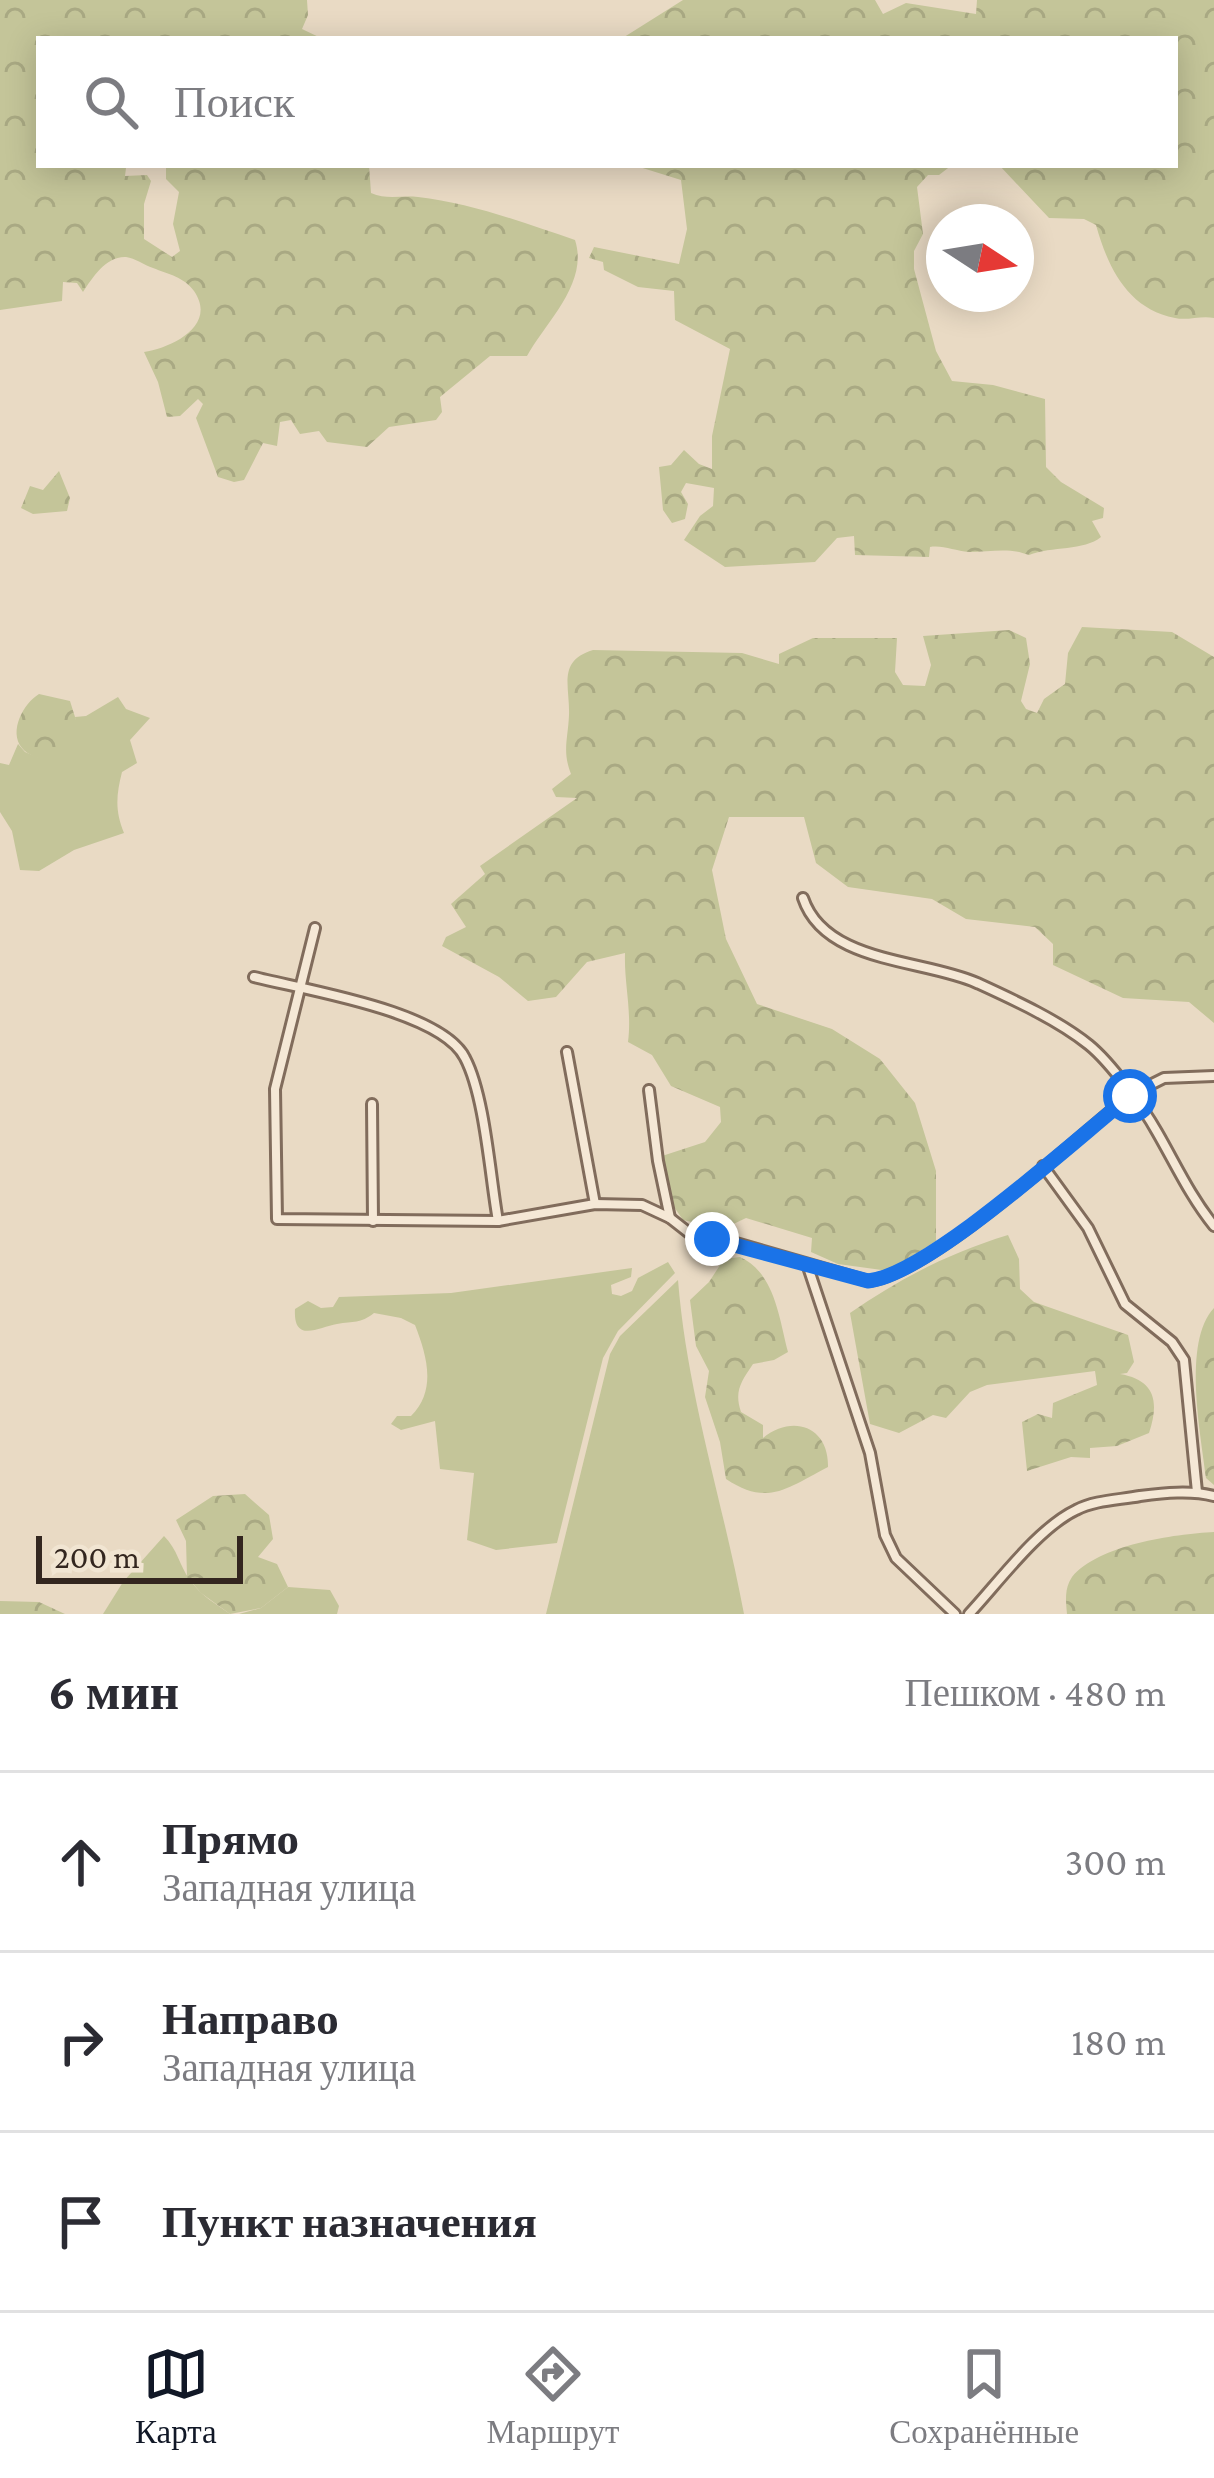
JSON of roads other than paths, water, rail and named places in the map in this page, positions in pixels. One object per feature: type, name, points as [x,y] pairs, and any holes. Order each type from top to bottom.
[{"type":"street","points":[[802,898],[814,922],[880,958],[976,982],[1084,1042],[1101,1057],[1157,1132],[1190,1196],[1214,1226]]},
{"type":"street","points":[[315,928],[274,1089],[277,1219],[498,1221],[595,1204],[641,1204],[693,1236],[729,1241],[868,1281],[887,1279],[945,1244],[1130,1096],[1164,1078],[1214,1076]]},
{"type":"street","points":[[254,977],[394,1012],[436,1027],[450,1038],[464,1055],[473,1080],[498,1221]]},
{"type":"street","points":[[567,1052],[595,1204]]},
{"type":"street","points":[[650,1090],[670,1218]]},
{"type":"street","points":[[372,1104],[373,1221]]},
{"type":"street","points":[[1043,1166],[1088,1228],[1125,1304],[1172,1342],[1184,1360],[1198,1492]]},
{"type":"street","points":[[807,1264],[870,1453],[885,1535],[896,1558],[955,1614]]},
{"type":"street","points":[[969,1614],[1027,1551],[1079,1508],[1154,1494],[1214,1496]]}]
